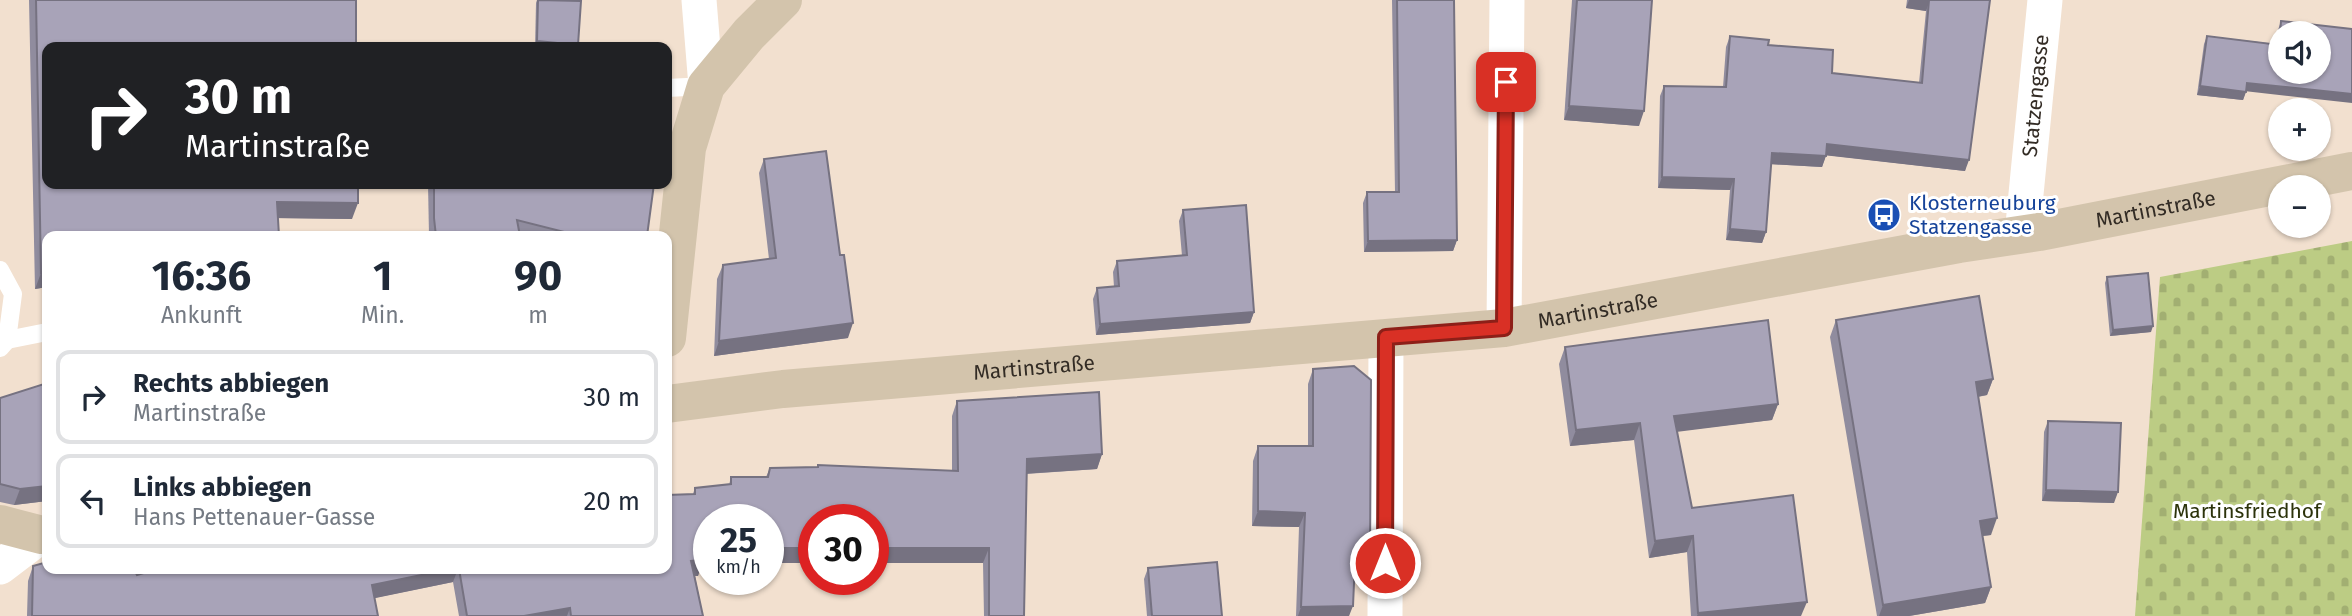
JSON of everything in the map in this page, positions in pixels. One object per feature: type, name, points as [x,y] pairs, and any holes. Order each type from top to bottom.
[{"type":"main road","points":[[672,290],[687,148],[706,86],[783,0]]},
{"type":"main road","name":"Martinstraße","points":[[672,403],[783,389],[1504,328],[2022,235],[2352,171]]},
{"type":"main road","points":[[0,524],[42,534]]},
{"type":"street","points":[[699,0],[706,86]]},
{"type":"street","points":[[1504,328],[1507,0]]},
{"type":"street","name":"Statzengasse","points":[[2022,235],[2045,0]]},
{"type":"street","points":[[1385,616],[1386,337]]},
{"type":"street","points":[[0,567],[42,536]]},
{"type":"lane","points":[[672,88],[706,86]]},
{"type":"lane","points":[[0,270],[13,294],[4,344],[42,333]]},
{"type":"green space","name":"Martinsfriedhof","points":[[2352,241],[2352,616],[2135,616],[2160,277]]},
{"type":"building","points":[[36,0],[356,0],[356,42],[42,42],[42,189],[358,189],[358,203],[277,202],[279,231],[42,231],[41,273]]},
{"type":"building","points":[[538,0],[581,1],[578,42],[537,41]]},
{"type":"building","points":[[1397,0],[1454,0],[1457,240],[1368,241],[1367,192],[1399,192]]},
{"type":"building","points":[[1577,0],[1652,0],[1644,111],[1569,106]]},
{"type":"building","points":[[1929,0],[1990,0],[1969,160],[1827,144],[1826,156],[1772,153],[1766,232],[1730,229],[1734,179],[1662,177],[1664,86],[1726,87],[1730,36],[1769,40],[1768,45],[1833,50],[1832,73],[1922,83]]},
{"type":"building","points":[[2331,27],[2352,29],[2352,94],[2247,83],[2246,92],[2200,86],[2207,36],[2268,44],[2268,84],[2331,84]]},
{"type":"building","points":[[826,151],[840,255],[844,255],[853,323],[719,341],[723,265],[776,258],[764,159]]},
{"type":"building","points":[[434,189],[653,189],[648,231],[560,231],[517,220],[519,231],[435,231]]},
{"type":"building","points":[[1246,205],[1254,312],[1100,324],[1097,288],[1119,286],[1117,261],[1187,255],[1183,210]]},
{"type":"building","points":[[2148,273],[2153,326],[2113,330],[2107,277]]},
{"type":"building","points":[[1979,296],[1993,379],[1976,382],[1997,518],[1980,521],[1991,587],[1883,605],[1836,320]]},
{"type":"building","points":[[1768,320],[1778,404],[1674,416],[1692,508],[1793,495],[1807,602],[1698,613],[1693,536],[1655,541],[1640,423],[1576,430],[1565,347]]},
{"type":"building","points":[[1354,366],[1371,380],[1370,560],[1355,560],[1353,606],[1301,607],[1305,513],[1258,511],[1258,446],[1313,446],[1313,369]]},
{"type":"building","points":[[42,385],[42,487],[20,489],[0,484],[0,398]]},
{"type":"building","points":[[1099,392],[1102,454],[1027,459],[1024,616],[989,616],[989,548],[889,548],[889,504],[798,504],[798,548],[784,548],[784,504],[693,504],[693,595],[698,595],[703,616],[571,616],[570,608],[524,616],[467,616],[460,574],[672,574],[672,495],[695,494],[695,488],[731,484],[731,477],[768,477],[770,468],[818,465],[958,471],[957,401]]},
{"type":"building","points":[[2048,421],[2121,423],[2118,492],[2046,490]]},
{"type":"building","points":[[1217,562],[1222,616],[1152,616],[1148,568]]},
{"type":"building","points":[[42,563],[42,574],[426,574],[372,585],[378,616],[32,616],[33,566]]},
{"type":"place","name":"Klosterneuburg Statzengasse","points":[[1884,215]]},
{"type":"route","points":[[1385,563],[1386,337],[1504,328],[1506,82]]}]
